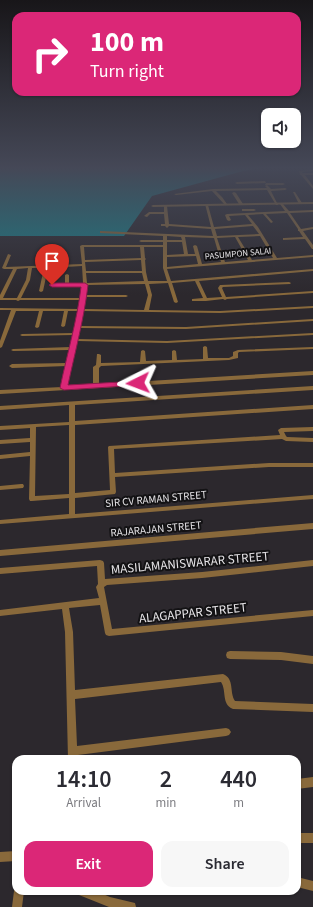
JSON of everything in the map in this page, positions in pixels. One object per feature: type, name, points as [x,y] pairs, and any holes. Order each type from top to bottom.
[{"type":"street","points":[[207,210],[223,263]]},
{"type":"street","points":[[257,210],[313,212],[312,210]]},
{"type":"street","points":[[229,220],[226,215],[287,211]]},
{"type":"street","points":[[287,211],[313,248]]},
{"type":"street","points":[[146,216],[149,213],[166,213],[166,235],[164,244],[165,268],[176,302]]},
{"type":"street","points":[[264,213],[271,222]]},
{"type":"street","points":[[246,214],[276,259]]},
{"type":"street","points":[[162,225],[212,228],[254,225]]},
{"type":"street","points":[[299,230],[313,228]]},
{"type":"street","points":[[101,232],[215,237],[260,235]]},
{"type":"street","points":[[281,234],[285,240],[313,241]]},
{"type":"street","points":[[183,236],[186,255]]},
{"type":"street","points":[[236,236],[251,261]]},
{"type":"street","points":[[64,388],[68,364],[84,298],[85,272],[82,247],[142,243],[164,244],[184,241]]},
{"type":"street","points":[[142,243],[144,272],[150,295],[146,311]]},
{"type":"street","points":[[195,246],[200,265]]},
{"type":"street","points":[[9,255],[3,267],[30,268],[144,259]]},
{"type":"street","points":[[165,256],[197,255]]},
{"type":"street","name":"PASUMPON SALAI","points":[[165,268],[313,256]]},
{"type":"street","points":[[41,291],[46,267]]},
{"type":"street","points":[[15,268],[0,299],[18,300],[126,296]]},
{"type":"street","points":[[18,300],[28,280],[30,268]]},
{"type":"street","points":[[52,285],[169,282],[313,270]]},
{"type":"street","points":[[85,272],[144,272]]},
{"type":"street","points":[[67,275],[67,285]]},
{"type":"street","points":[[197,280],[206,300]]},
{"type":"street","points":[[225,299],[220,288],[221,286],[289,283]]},
{"type":"street","points":[[194,300],[311,293],[313,299]]},
{"type":"street","points":[[0,309],[220,312],[313,308]]},
{"type":"street","points":[[0,347],[2,338],[14,309]]},
{"type":"street","points":[[37,326],[41,310]]},
{"type":"street","points":[[63,326],[66,310]]},
{"type":"street","points":[[77,327],[186,328],[313,320]]},
{"type":"street","points":[[186,328],[186,341]]},
{"type":"street","points":[[22,335],[76,334]]},
{"type":"street","points":[[74,340],[166,342],[313,334]]},
{"type":"street","points":[[13,350],[72,348]]},
{"type":"street","points":[[205,348],[206,360]]},
{"type":"street","points":[[98,366],[233,358],[236,357],[235,353],[238,351],[313,348]]},
{"type":"street","points":[[143,351],[143,363]]},
{"type":"street","points":[[174,351],[175,362]]},
{"type":"street","points":[[96,386],[96,367],[98,366],[99,355]]},
{"type":"street","points":[[12,366],[68,364]]},
{"type":"street","points":[[0,392],[313,373]]},
{"type":"street","points":[[0,408],[313,388]]},
{"type":"street","points":[[72,403],[72,515]]},
{"type":"street","points":[[0,428],[313,407]]},
{"type":"street","points":[[33,426],[32,499],[113,492],[111,447],[283,437],[286,439],[313,440]]},
{"type":"street","points":[[283,437],[281,430],[313,429]]},
{"type":"street","points":[[0,442],[33,440]]},
{"type":"street","points":[[0,457],[33,454]]},
{"type":"street","points":[[112,475],[269,465],[313,465]]},
{"type":"street","points":[[0,488],[21,486]]},
{"type":"street","name":"SIR CV RAMAN STREET","points":[[0,522],[72,515],[313,497]]},
{"type":"street","name":"RAJARAJAN STREET","points":[[0,553],[313,526]]},
{"type":"street","points":[[0,571],[100,563],[102,584]]},
{"type":"street","name":"MASILAMANISWARAR STREET","points":[[103,601],[100,587],[106,582],[202,575],[313,564]]},
{"type":"street","points":[[0,613],[103,601]]},
{"type":"street","name":"ALAGAPPAR STREET","points":[[103,601],[109,633],[313,613]]},
{"type":"street","points":[[65,606],[69,632],[73,755],[226,732]]},
{"type":"street","points":[[230,655],[281,656],[313,660]]},
{"type":"street","points":[[72,694],[223,678],[227,683],[229,701],[233,705],[313,708]]},
{"type":"street","points":[[301,784],[313,782]]},
{"type":"street","points":[[301,838],[313,838]]},
{"type":"street","points":[[0,858],[12,856]]},
{"type":"street","points":[[301,883],[313,886]]},
{"type":"street","points":[[17,907],[18,895]]},
{"type":"street","points":[[91,895],[110,904],[130,907]]},
{"type":"water","points":[[0,210],[142,210],[124,236],[0,236]]},
{"type":"route","points":[[52,285],[85,285],[82,310],[71,350],[64,388],[138,383]]}]
